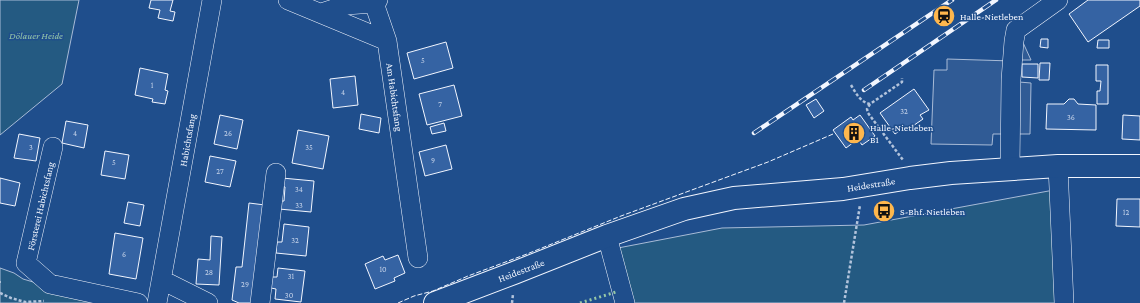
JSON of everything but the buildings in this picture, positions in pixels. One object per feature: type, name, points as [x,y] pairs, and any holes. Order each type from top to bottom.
[{"type":"main road","name":"Heidestraße","points":[[435,303],[607,236],[684,209],[734,198],[827,190],[951,173],[1058,166],[1140,166]]},
{"type":"street","name":"Habichtsfang","points":[[157,303],[212,0]]},
{"type":"street","points":[[288,0],[387,41]]},
{"type":"street","points":[[1010,169],[1011,80],[1016,30],[1058,0]]},
{"type":"street","points":[[321,14],[346,4],[376,1]]},
{"type":"street","name":"Am Habichtsfang","points":[[376,1],[387,41],[418,258]]},
{"type":"street","name":"Försterei Habichtsfang","points":[[53,147],[26,263],[50,284],[138,303]]},
{"type":"street","points":[[1058,166],[1064,303]]},
{"type":"street","points":[[260,303],[276,173]]},
{"type":"street","points":[[607,236],[625,303]]},
{"type":"street","points":[[162,280],[208,303]]},
{"type":"path","points":[[902,78],[902,82],[870,104],[867,109],[868,113],[916,178]]},
{"type":"path","points":[[851,85],[861,101],[870,104]]},
{"type":"path","points":[[844,303],[863,185]]},
{"type":"path","points":[[11,298],[13,303]]},
{"type":"green space","name":"Dölauer Heide","points":[[0,0],[79,0],[62,84],[0,135]]},
{"type":"green space","points":[[1054,190],[1058,303],[633,303],[618,248],[722,228],[864,225]]},
{"type":"green space","points":[[0,268],[14,273],[23,279],[105,303],[0,303]]},
{"type":"shaded area","points":[[1020,36],[1031,60],[1020,60],[1019,82],[1031,83],[1030,134],[993,134],[992,145],[931,144],[934,70],[947,70],[947,59],[1012,61]]},
{"type":"railway","points":[[754,133],[952,0]]},
{"type":"railway","points":[[864,90],[996,0]]},
{"type":"hedge","points":[[580,303],[616,292]]},
{"type":"fence","points":[[398,303],[414,296],[433,291],[621,216],[768,162],[833,134]]},
{"type":"place","name":"Halle-Nietleben","points":[[944,16]]},
{"type":"place","name":"Halle-Nietleben B1","points":[[854,133]]},
{"type":"place","name":"S-Bhf. Nietleben","points":[[884,211]]}]
